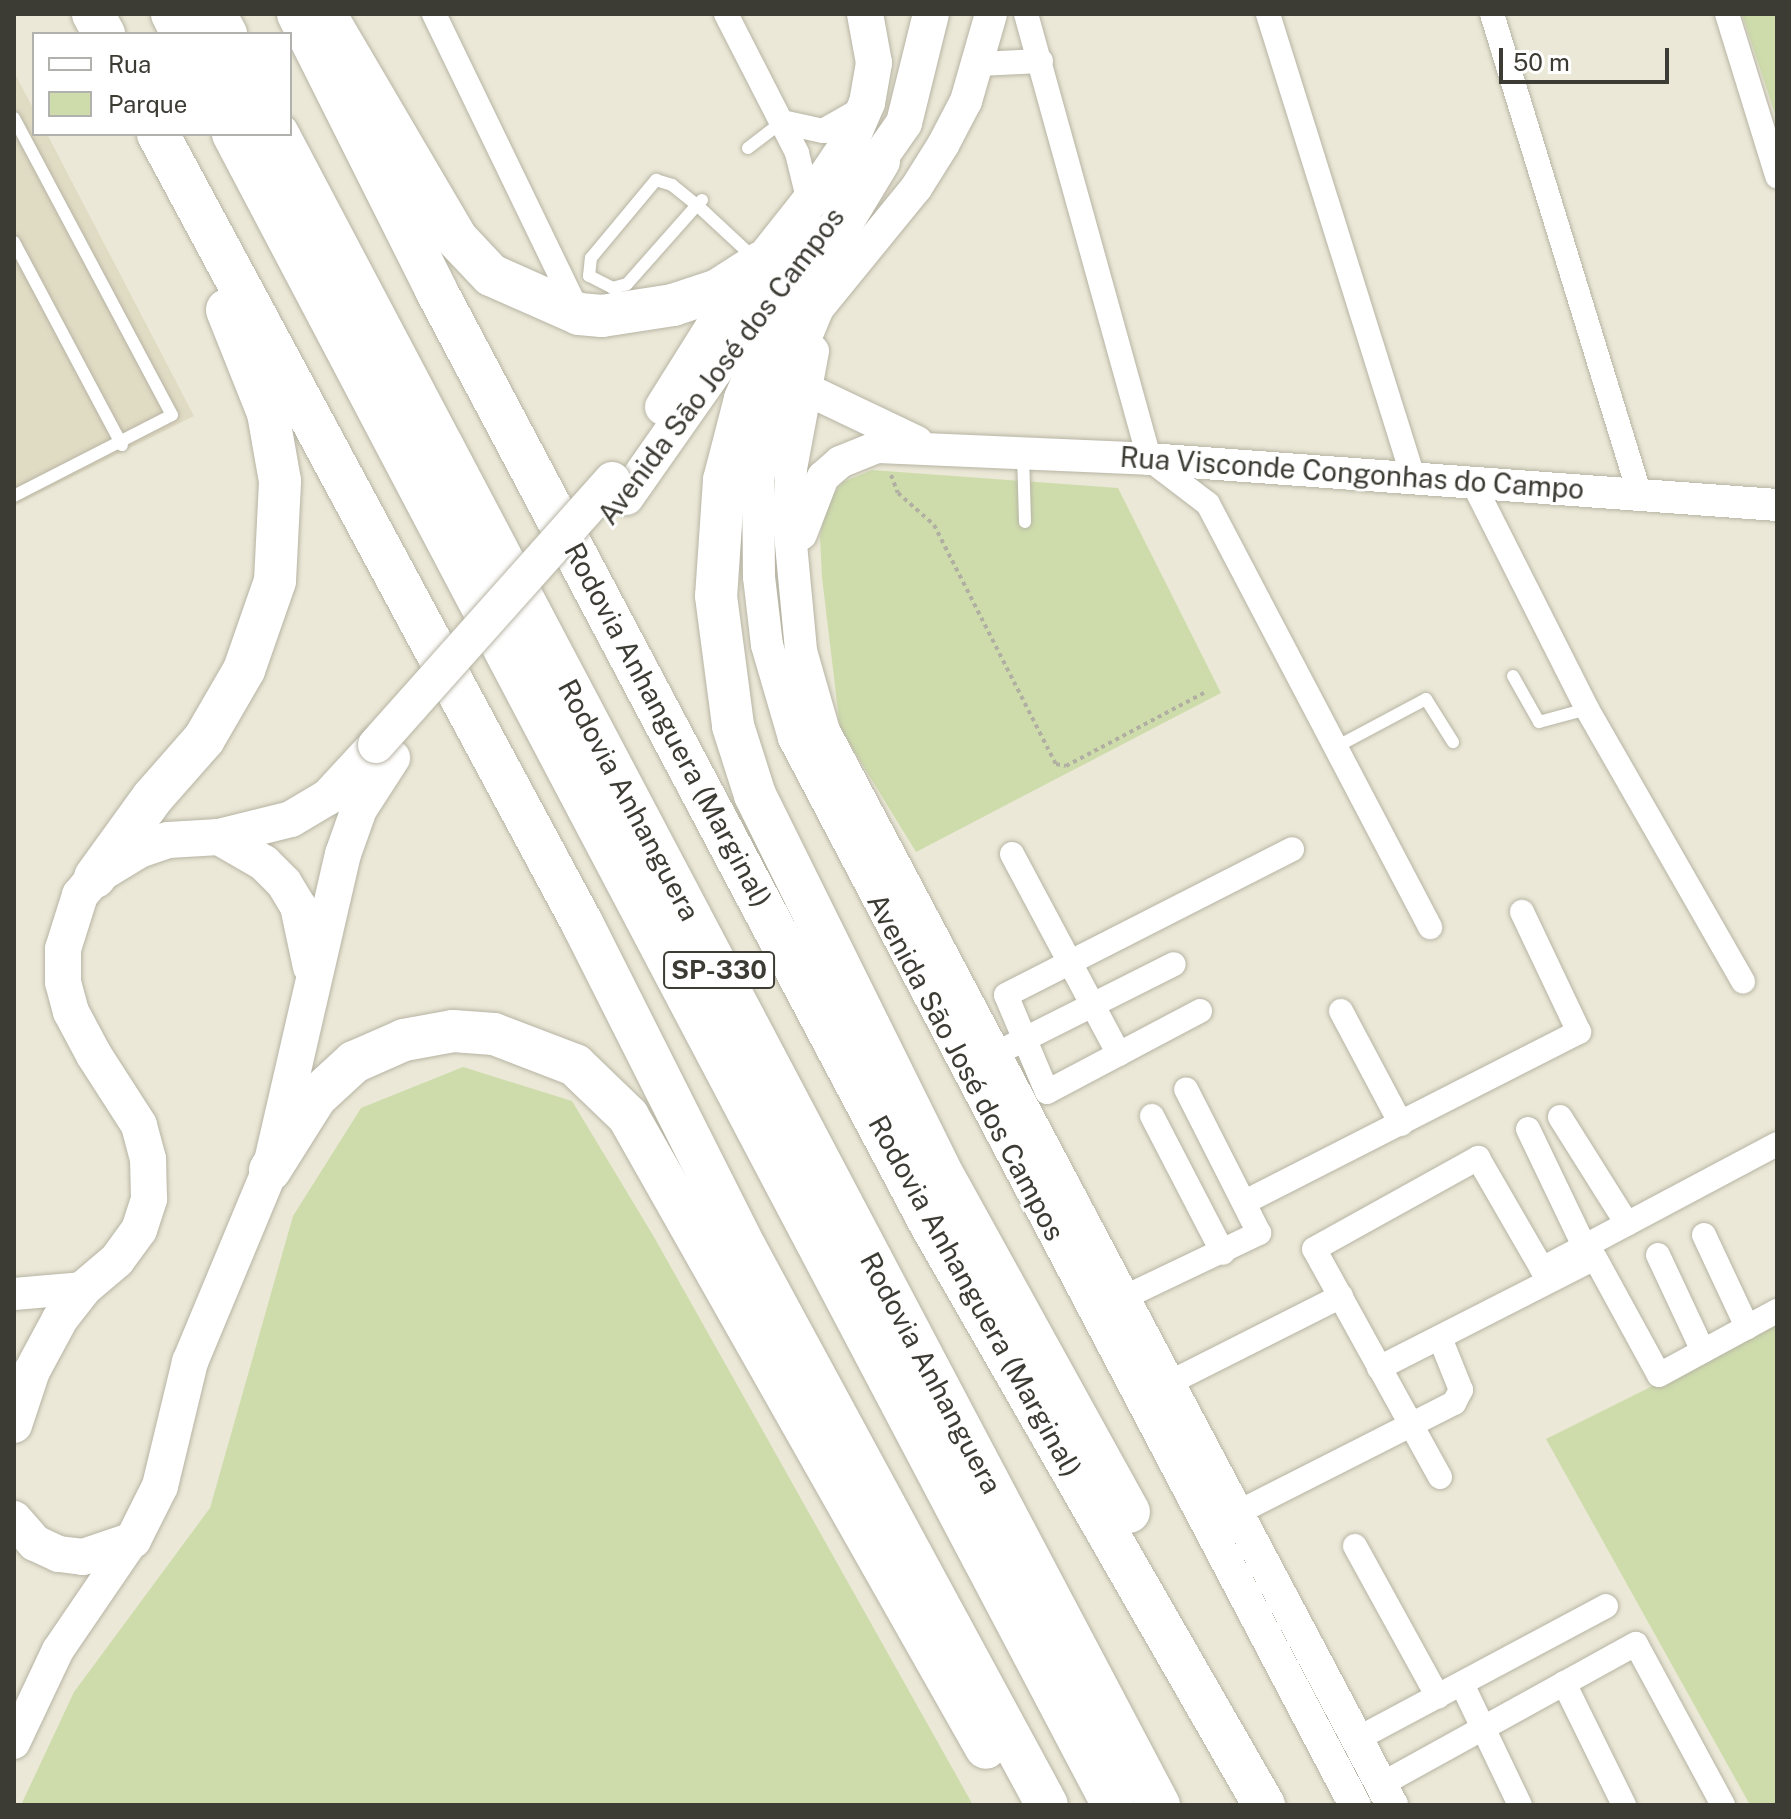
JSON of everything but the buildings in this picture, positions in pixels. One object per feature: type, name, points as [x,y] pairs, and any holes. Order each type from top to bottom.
[{"type":"highway","points":[[172,14],[181,32]]},
{"type":"highway","points":[[215,14],[225,32]]},
{"type":"highway","name":"Rodovia Anhanguera (Marginal)","points":[[298,14],[436,290],[932,1227],[1264,1805]]},
{"type":"highway","points":[[325,14],[457,239],[491,275],[579,314],[630,314],[673,305],[718,290],[760,263]]},
{"type":"highway","points":[[95,877],[153,797],[204,739],[244,670],[275,581],[280,481],[268,413],[149,136]]},
{"type":"highway","points":[[159,136],[583,925],[745,1247],[1047,1805]]},
{"type":"highway","name":"Rodovia Anhanguera","points":[[234,136],[1113,1805]]},
{"type":"highway","name":"Rodovia Anhanguera","points":[[279,136],[1159,1805]]},
{"type":"highway","points":[[879,161],[768,345],[745,399],[724,480],[716,596],[733,726],[755,795],[945,1180],[1288,1805]]},
{"type":"highway","points":[[270,1170],[316,1097],[354,1062],[404,1040],[453,1031],[494,1034],[575,1065],[606,1091],[628,1116],[706,1246],[903,1608],[1020,1805]]},
{"type":"main road","name":"Avenida São José dos Campos","points":[[619,489],[760,263],[809,202],[852,138],[867,103],[874,63],[865,14]]},
{"type":"main road","name":"Avenida São José dos Campos","points":[[384,752],[619,489],[762,303],[879,161],[904,123],[931,14]]},
{"type":"main road","points":[[921,62],[948,14]]},
{"type":"main road","points":[[14,1425],[32,1371],[84,1288],[117,1260],[139,1230],[149,1199],[148,1159],[139,1125],[88,1044],[63,982],[69,924],[80,895],[95,877],[168,840],[219,837],[304,812],[384,752]]},
{"type":"main road","points":[[14,1519],[35,1543],[59,1554],[83,1557],[133,1540],[160,1486],[190,1362],[270,1170],[312,973],[359,809],[384,752]]},
{"type":"main road","points":[[219,837],[264,863],[284,883],[298,906],[312,973]]},
{"type":"street","points":[[434,14],[579,314]]},
{"type":"street","points":[[726,14],[797,153],[809,202]]},
{"type":"street","name":"Avenida São José dos Campos","points":[[991,14],[966,101],[916,188],[827,295],[796,382],[766,433],[758,480],[759,577],[767,645],[794,738],[1355,1805]]},
{"type":"street","points":[[1026,14],[1149,459],[1208,504],[1430,927]]},
{"type":"street","points":[[1268,14],[1413,476]]},
{"type":"street","points":[[1492,14],[1639,492]]},
{"type":"street","points":[[1727,14],[1777,176]]},
{"type":"street","points":[[979,64],[1041,61]]},
{"type":"street","points":[[782,122],[823,131],[853,118],[867,103]]},
{"type":"street","name":"Avenida São José dos Campos","points":[[796,382],[791,469],[792,572],[801,651],[824,731],[1009,1046],[1123,1298],[1235,1514],[1359,1738],[1387,1795]]},
{"type":"street","name":"Rua Visconde Congonhas do Campo","points":[[796,382],[912,447]]},
{"type":"street","name":"Rua Visconde Congonhas do Campo","points":[[792,572],[806,513],[823,477],[856,454],[912,447],[1413,476],[1777,505]]},
{"type":"street","points":[[1472,481],[1587,709],[1743,981]]},
{"type":"street","points":[[1200,1011],[1047,1092],[1009,1046],[1006,995],[1292,849]]},
{"type":"street","points":[[1012,854],[1095,1003],[1119,1054]]},
{"type":"street","points":[[1245,1202],[1579,1032],[1522,912]]},
{"type":"street","points":[[1009,1046],[1174,964]]},
{"type":"street","points":[[1341,1011],[1401,1124]]},
{"type":"street","points":[[1123,1298],[1223,1253],[1259,1233],[1186,1089]]},
{"type":"street","points":[[1152,1116],[1223,1253]]},
{"type":"street","points":[[1560,1117],[1627,1224]]},
{"type":"street","points":[[1528,1129],[1585,1248]]},
{"type":"street","points":[[1440,1477],[1314,1249],[1478,1158],[1542,1269],[1777,1144]]},
{"type":"street","points":[[1704,1235],[1747,1327]]},
{"type":"street","points":[[1658,1255],[1703,1351]]},
{"type":"street","points":[[1379,1368],[1595,1258],[1659,1375],[1777,1311]]},
{"type":"street","points":[[14,1294],[84,1288]]},
{"type":"street","points":[[1167,1384],[1341,1296]]},
{"type":"street","points":[[1235,1514],[1412,1425],[1460,1397],[1440,1338]]},
{"type":"street","points":[[14,1743],[58,1650],[133,1540]]},
{"type":"street","points":[[1355,1546],[1438,1697]]},
{"type":"street","points":[[1359,1738],[1606,1606]]},
{"type":"street","points":[[1387,1795],[1486,1729],[1636,1644],[1723,1805]]},
{"type":"street","points":[[1564,1683],[1624,1805]]},
{"type":"street","points":[[1462,1684],[1520,1805]]},
{"type":"lane","points":[[14,118],[172,415],[122,445],[14,496]]},
{"type":"lane","points":[[748,148],[782,122]]},
{"type":"lane","points":[[699,202],[627,284],[613,288],[589,276],[591,258],[656,180],[672,185],[699,202],[760,263]]},
{"type":"lane","points":[[14,242],[122,445]]},
{"type":"lane","points":[[1023,454],[1025,522]]},
{"type":"lane","points":[[1513,676],[1539,722],[1587,709]]},
{"type":"lane","points":[[1336,747],[1426,699],[1453,742]]},
{"type":"path","points":[[912,447],[893,483],[934,525],[1056,764],[1066,766],[1206,692]]},
{"type":"shaded area","points":[[14,72],[32,106],[32,136],[48,136],[194,416],[14,506]]},
{"type":"green space","points":[[1742,14],[1777,14],[1777,120]]},
{"type":"green space","points":[[872,470],[1118,488],[1221,693],[916,852],[840,728],[822,577],[820,537],[827,502],[843,482]]},
{"type":"green space","points":[[463,1067],[572,1101],[654,1237],[973,1805],[21,1805],[74,1692],[210,1508],[293,1216],[361,1108]]},
{"type":"green space","points":[[1777,1324],[1777,1805],[1750,1805],[1546,1439]]}]
